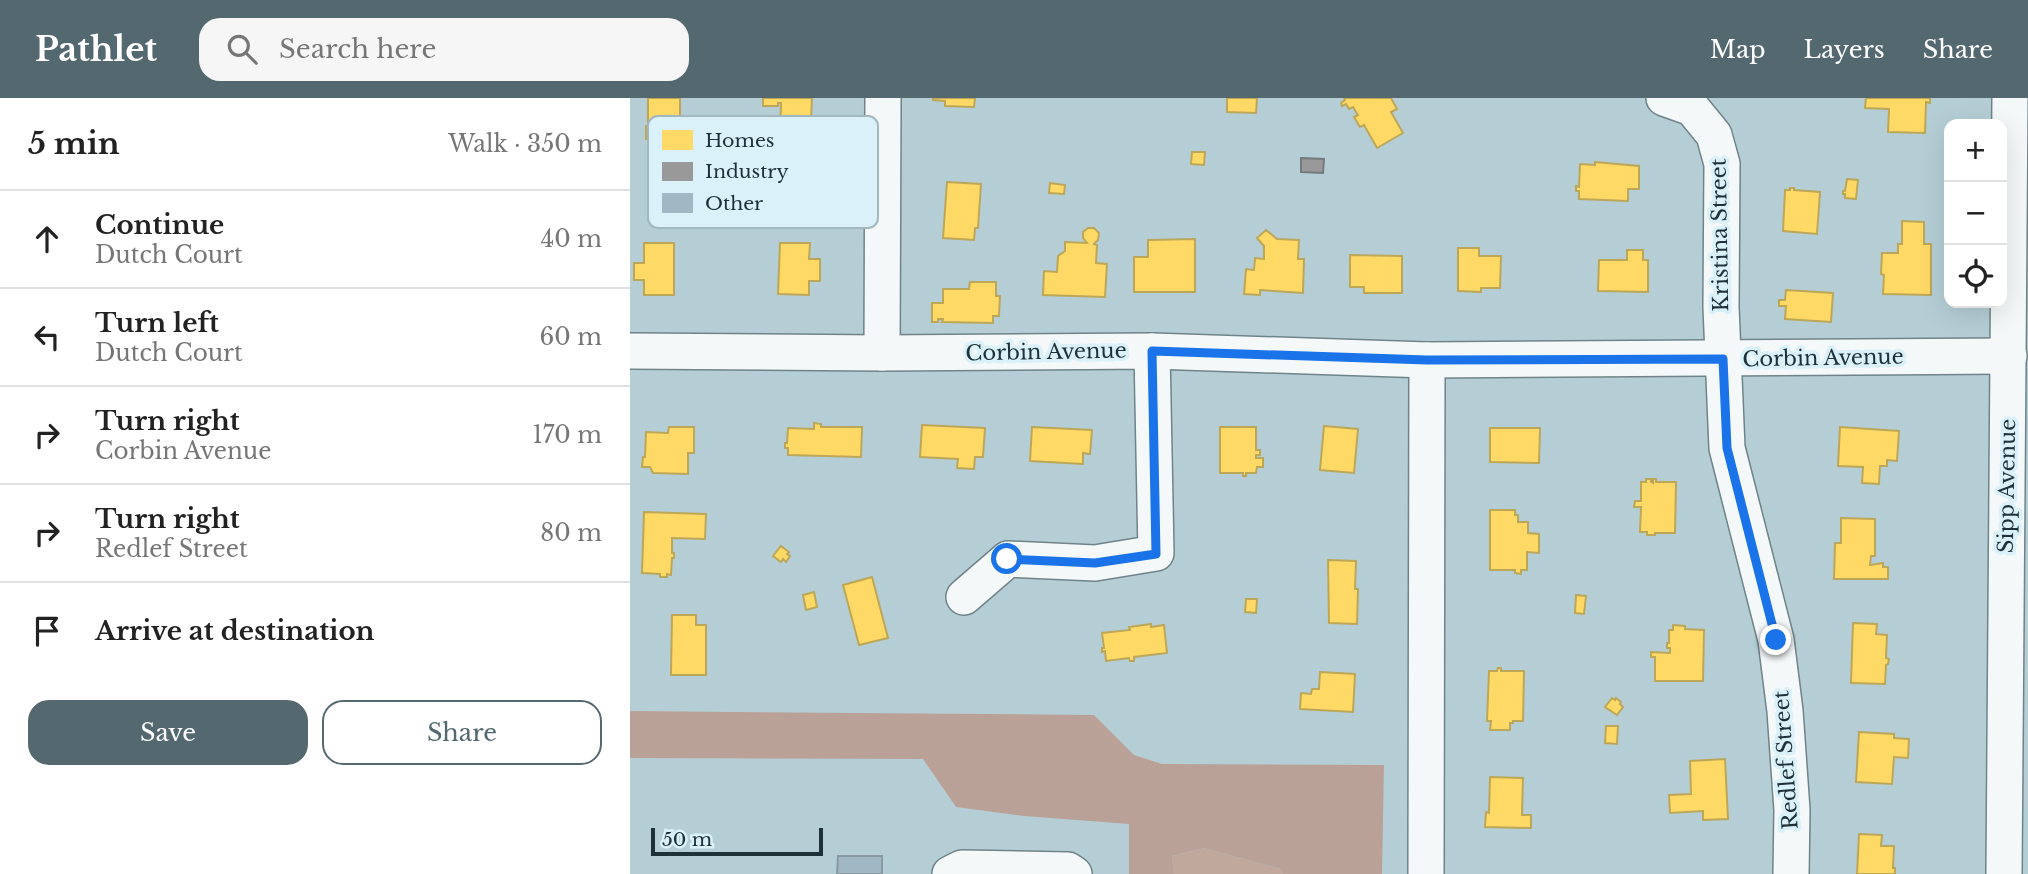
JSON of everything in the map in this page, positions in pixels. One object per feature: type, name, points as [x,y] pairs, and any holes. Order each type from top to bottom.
[{"type":"street","points":[[882,353],[883,98]]},
{"type":"street","name":"Kristina Street","points":[[1664,98],[1692,108],[1714,135],[1723,164],[1723,359]]},
{"type":"street","name":"Sipp Avenue","points":[[2004,874],[2010,98]]},
{"type":"street","name":"Corbin Avenue","points":[[630,351],[1152,351],[1427,360],[2009,356]]},
{"type":"street","points":[[964,597],[1007,559],[1095,563],[1156,554],[1152,351]]},
{"type":"street","name":"Redlef Street","points":[[1723,359],[1727,448],[1776,640],[1785,711],[1792,810],[1791,874]]},
{"type":"street","points":[[1426,874],[1427,360]]},
{"type":"street","points":[[950,874],[962,868],[1068,870],[1074,874]]},
{"type":"shaded area","points":[[630,711],[1094,715],[1134,755],[1162,764],[1384,765],[1382,874],[1283,874],[1281,869],[1204,848],[1172,856],[1174,874],[1129,874],[1129,824],[1024,816],[956,807],[923,759],[630,758]]},
{"type":"shaded area","points":[[1204,848],[1281,869],[1283,874],[1174,874],[1172,856]]},
{"type":"building: Homes","points":[[648,98],[680,98],[680,116],[648,116]]},
{"type":"building: Homes","points":[[763,98],[812,98],[811,116],[781,116],[781,103],[778,103],[778,106],[763,106]]},
{"type":"building: Homes","points":[[933,98],[975,98],[974,107],[945,106],[945,101]]},
{"type":"building: Homes","points":[[1227,98],[1257,98],[1256,113],[1227,112]]},
{"type":"building: Homes","points":[[1344,98],[1391,98],[1397,109],[1391,112],[1403,133],[1377,148],[1364,125],[1360,127],[1354,117],[1358,115],[1353,107],[1349,109],[1346,104],[1342,106]]},
{"type":"building: Homes","points":[[1866,98],[1930,98],[1930,103],[1926,102],[1925,133],[1888,132],[1889,109],[1865,108]]},
{"type":"building: Homes","points":[[1192,152],[1205,152],[1204,165],[1191,164]]},
{"type":"building: Homes","points":[[1595,162],[1639,166],[1639,189],[1628,189],[1628,201],[1579,199],[1576,186],[1579,187],[1580,164],[1595,165]]},
{"type":"building: Homes","points":[[1847,179],[1858,180],[1856,199],[1845,198],[1843,194]]},
{"type":"building: Homes","points":[[947,182],[981,184],[978,228],[975,228],[974,240],[943,238]]},
{"type":"building: Homes","points":[[1050,183],[1065,185],[1064,194],[1049,193]]},
{"type":"building: Homes","points":[[1790,188],[1820,192],[1817,234],[1783,231],[1785,190]]},
{"type":"building: Homes","points":[[1902,221],[1924,222],[1924,244],[1931,244],[1931,295],[1883,294],[1882,253],[1898,253],[1898,244],[1902,244]]},
{"type":"building: Homes","points":[[1094,228],[1099,233],[1094,244],[1097,245],[1096,263],[1107,264],[1105,297],[1043,295],[1044,271],[1057,272],[1058,256],[1065,251],[1065,242],[1087,243],[1083,232]]},
{"type":"building: Homes","points":[[1266,230],[1277,239],[1299,240],[1298,259],[1304,259],[1303,293],[1260,290],[1260,295],[1244,294],[1246,269],[1254,270],[1255,258],[1264,259],[1264,246],[1257,238]]},
{"type":"building: Homes","points":[[1195,239],[1195,292],[1134,292],[1134,257],[1148,257],[1148,240]]},
{"type":"building: Homes","points":[[644,243],[674,243],[674,295],[644,295],[644,280],[634,280],[634,263],[644,263]]},
{"type":"building: Homes","points":[[780,243],[810,243],[809,259],[820,259],[820,281],[809,281],[809,295],[778,294]]},
{"type":"building: Homes","points":[[1458,248],[1479,248],[1479,256],[1501,256],[1500,288],[1481,288],[1481,292],[1458,291]]},
{"type":"building: Homes","points":[[1627,250],[1643,250],[1643,260],[1648,260],[1648,292],[1598,291],[1599,260],[1627,260]]},
{"type":"building: Homes","points":[[1350,255],[1402,256],[1402,293],[1364,293],[1364,287],[1350,287]]},
{"type":"building: Homes","points":[[970,282],[996,282],[996,296],[1000,296],[999,316],[993,316],[993,323],[942,322],[943,319],[932,322],[932,303],[943,303],[943,289],[969,289]]},
{"type":"building: Homes","points":[[1786,290],[1833,293],[1831,322],[1785,319],[1786,306],[1779,306],[1779,300],[1785,300]]},
{"type":"building: Homes","points":[[814,423],[821,424],[821,427],[862,427],[861,457],[788,455],[785,443],[788,428],[814,429]]},
{"type":"building: Homes","points":[[922,425],[985,428],[983,457],[975,457],[974,469],[957,468],[958,459],[920,457]]},
{"type":"building: Homes","points":[[1324,426],[1358,429],[1354,473],[1320,470]]},
{"type":"building: Homes","points":[[669,427],[694,427],[694,453],[688,453],[688,474],[653,473],[650,467],[642,467],[646,432],[668,433]]},
{"type":"building: Homes","points":[[1032,427],[1092,430],[1090,454],[1083,453],[1083,464],[1030,461]]},
{"type":"building: Homes","points":[[1220,427],[1256,427],[1256,450],[1260,450],[1260,455],[1256,455],[1256,458],[1263,458],[1263,467],[1257,467],[1256,473],[1246,473],[1246,476],[1243,476],[1243,473],[1220,473]]},
{"type":"building: Homes","points":[[1840,427],[1899,431],[1897,461],[1887,460],[1887,466],[1880,466],[1879,484],[1862,483],[1863,467],[1838,466]]},
{"type":"building: Homes","points":[[1490,428],[1540,428],[1539,463],[1490,462]]},
{"type":"building: Homes","points":[[1646,479],[1651,479],[1653,483],[1653,479],[1656,479],[1656,482],[1676,482],[1675,533],[1647,535],[1647,532],[1640,532],[1641,507],[1634,507],[1635,501],[1641,501],[1641,482],[1646,482]]},
{"type":"building: Homes","points":[[1490,510],[1515,510],[1518,522],[1528,522],[1528,533],[1539,534],[1539,553],[1527,552],[1527,570],[1521,570],[1521,574],[1515,573],[1515,570],[1490,570]]},
{"type":"building: Homes","points":[[644,512],[706,514],[705,539],[672,538],[674,558],[671,575],[667,574],[667,577],[642,573]]},
{"type":"building: Homes","points":[[1841,518],[1875,519],[1875,556],[1871,556],[1870,565],[1883,563],[1883,567],[1888,567],[1888,579],[1834,579],[1835,543],[1841,543]]},
{"type":"building: Homes","points":[[781,546],[789,552],[787,554],[790,556],[786,562],[773,556]]},
{"type":"building: Homes","points":[[1328,560],[1356,561],[1357,624],[1329,623]]},
{"type":"building: Homes","points":[[872,577],[888,638],[859,645],[843,585]]},
{"type":"building: Homes","points":[[814,592],[817,607],[806,610],[803,595]]},
{"type":"building: Homes","points":[[1576,595],[1586,596],[1584,614],[1575,613]]},
{"type":"building: Homes","points":[[1246,599],[1257,599],[1256,613],[1245,612]]},
{"type":"building: Homes","points":[[672,615],[696,615],[696,625],[706,625],[706,675],[671,675]]},
{"type":"building: Homes","points":[[1853,623],[1877,624],[1876,634],[1887,635],[1886,658],[1889,659],[1885,684],[1851,683]]},
{"type":"building: Homes","points":[[1151,624],[1151,627],[1164,625],[1167,653],[1134,657],[1134,661],[1129,658],[1106,661],[1105,651],[1102,652],[1102,633],[1130,630],[1129,627]]},
{"type":"building: Homes","points":[[1673,625],[1704,630],[1703,681],[1655,681],[1655,657],[1651,657],[1651,652],[1670,653],[1667,643],[1669,630],[1673,630]]},
{"type":"building: Homes","points":[[1501,668],[1501,671],[1524,671],[1523,721],[1510,723],[1510,730],[1490,730],[1491,721],[1487,721],[1489,671],[1497,671]]},
{"type":"building: Homes","points":[[1320,672],[1355,674],[1353,712],[1300,709],[1301,693],[1311,694],[1312,689],[1319,689]]},
{"type":"building: Homes","points":[[1612,698],[1621,702],[1623,707],[1617,715],[1605,707]]},
{"type":"building: Homes","points":[[1606,726],[1618,726],[1617,744],[1605,743]]},
{"type":"building: Homes","points":[[1859,732],[1894,734],[1894,738],[1909,739],[1908,758],[1894,757],[1892,784],[1856,782]]},
{"type":"building: Homes","points":[[1725,759],[1728,819],[1703,820],[1703,811],[1670,813],[1669,795],[1691,794],[1690,761]]},
{"type":"building: Homes","points":[[1490,777],[1523,778],[1522,815],[1531,815],[1531,828],[1485,827],[1486,812],[1489,813]]},
{"type":"building: Homes","points":[[1859,834],[1882,835],[1881,846],[1894,846],[1895,874],[1857,874]]},
{"type":"building: Industry","points":[[1301,158],[1324,159],[1323,173],[1301,172]]},
{"type":"building: Other","points":[[838,856],[882,856],[882,874],[837,874]]},
{"type":"route","points":[[1007,559],[1095,563],[1156,554],[1152,351],[1427,360],[1723,359],[1727,448],[1776,640]]}]
